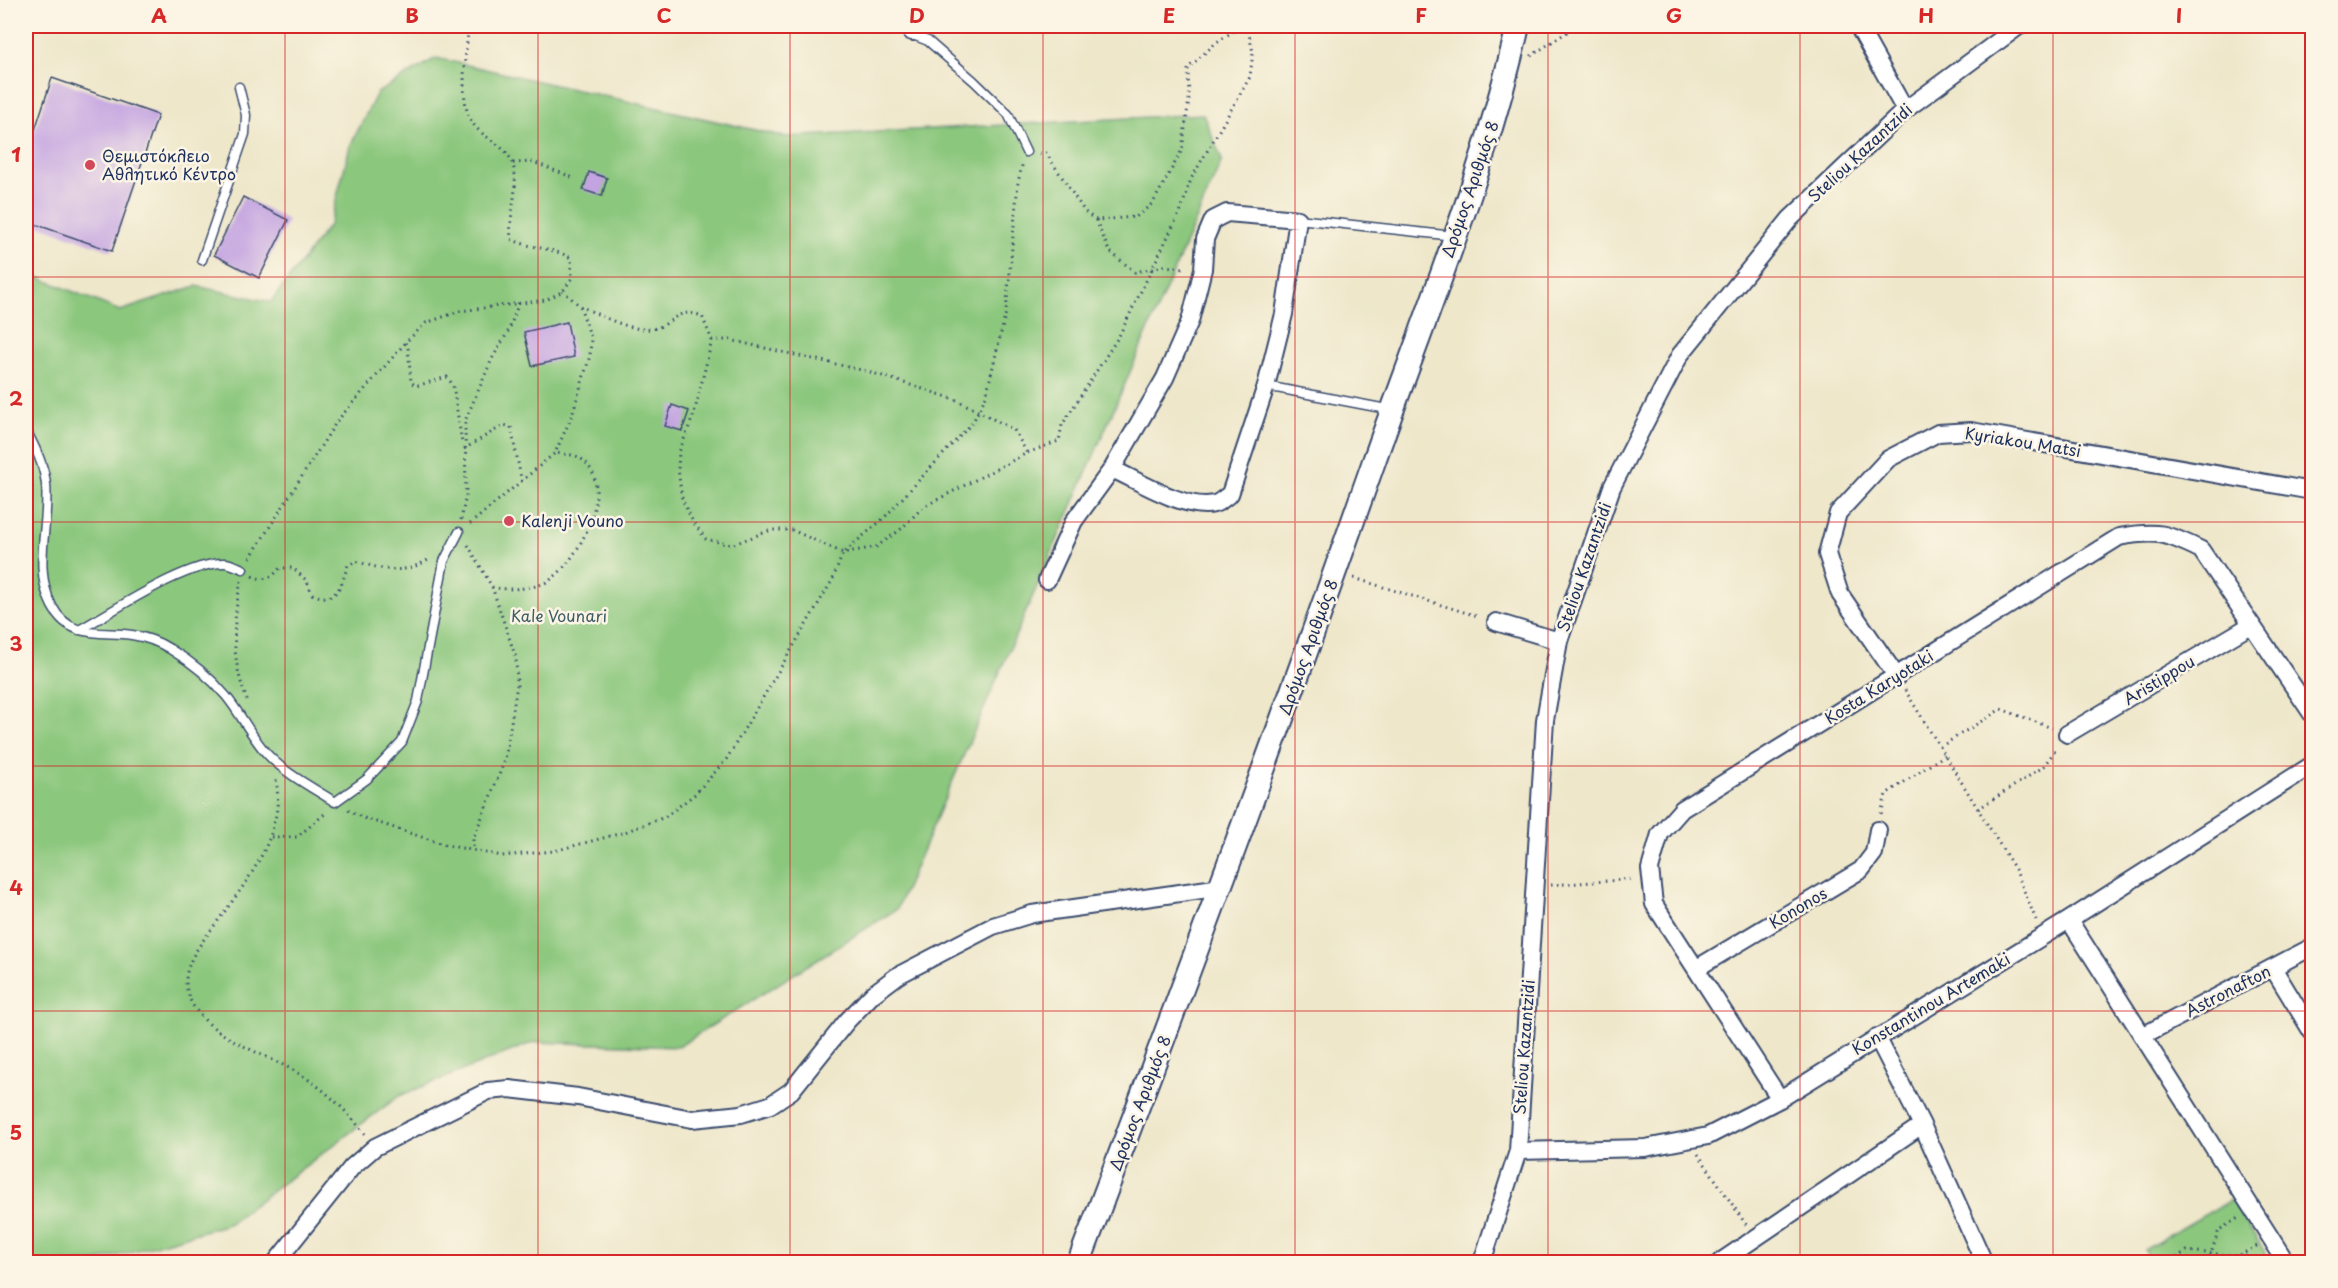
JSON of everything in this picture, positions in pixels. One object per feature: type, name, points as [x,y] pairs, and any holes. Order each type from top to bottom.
[{"type":"street","name":"Δρόμος Αριθμός 8","points":[[1079,1263],[1222,887],[1335,572],[1490,133],[1518,26]]},
{"type":"street","points":[[1858,26],[1905,110]]},
{"type":"street","name":"Steliou Kazantzidi","points":[[1482,1263],[1518,1151],[1545,720],[1558,641],[1612,487],[1680,355],[1790,219],[1905,110],[2008,28]]},
{"type":"street","points":[[1047,580],[1074,520],[1112,469],[1165,378],[1190,321],[1203,269],[1205,239],[1213,220],[1227,213],[1298,219],[1284,314],[1266,386],[1230,494],[1216,504],[1201,505],[1179,500],[1112,469]]},
{"type":"street","name":"Kyriakou Matsi","points":[[1896,676],[1840,594],[1827,554],[1838,513],[1888,459],[1938,433],[1971,431],[2313,491]]},
{"type":"street","name":"Kosta Karyotaki","points":[[1780,1099],[1654,904],[1650,869],[1660,834],[1682,808],[2119,537],[2147,532],[2173,536],[2201,550],[2313,714]]},
{"type":"street","points":[[1496,622],[1558,641]]},
{"type":"street","name":"Aristippou","points":[[2067,734],[2251,625]]},
{"type":"street","name":"Konstantinou Artemaki","points":[[1518,1151],[1645,1148],[1708,1136],[1780,1099],[2313,765]]},
{"type":"street","name":"Kononos","points":[[1697,968],[1861,870],[1874,853],[1878,831]]},
{"type":"street","points":[[276,1263],[352,1167],[375,1147],[488,1091],[509,1089],[578,1096],[692,1119],[724,1117],[770,1105],[791,1091],[847,1021],[873,994],[897,976],[993,926],[1032,914],[1222,887]]},
{"type":"street","points":[[2069,920],[2144,1035],[2286,1263]]},
{"type":"street","name":"Astronafton","points":[[2144,1035],[2313,947]]},
{"type":"street","points":[[2273,968],[2313,1032]]},
{"type":"street","points":[[1877,1037],[1922,1125],[1984,1263]]},
{"type":"street","points":[[1720,1263],[1922,1125]]},
{"type":"lane","points":[[890,26],[912,29],[1008,114],[1026,152]]},
{"type":"lane","points":[[201,260],[245,134],[246,115],[239,87]]},
{"type":"lane","points":[[1298,219],[1454,236]]},
{"type":"lane","points":[[1266,386],[1392,411]]},
{"type":"lane","points":[[26,430],[43,467],[46,485],[42,564],[44,583],[51,604],[61,619],[79,630],[98,636],[132,635],[152,640],[171,650],[202,672],[225,695],[268,755],[335,802],[367,779],[402,742],[418,701],[444,561],[459,532]]},
{"type":"lane","points":[[79,630],[168,581],[204,566],[226,563],[243,569]]},
{"type":"path","points":[[250,707],[237,674],[233,634],[243,569],[337,421],[405,343],[426,323],[448,315],[519,302],[546,300],[562,291],[572,278],[571,258],[559,251],[525,246],[511,239],[509,224],[515,178],[513,163],[498,143],[472,122],[464,94],[469,26]]},
{"type":"path","points":[[1096,220],[1136,217],[1153,203],[1182,150],[1189,99],[1188,68],[1217,42],[1241,26]]},
{"type":"path","points":[[562,291],[580,306],[637,328],[652,328],[667,323],[676,314],[690,312],[702,316],[712,340],[694,414],[679,452],[678,469],[682,499],[693,522],[706,539],[731,545],[771,530],[792,530],[843,553],[876,547],[900,530],[923,507],[1027,453],[1059,441],[1062,425],[1119,336],[1180,210],[1191,179],[1250,77],[1253,52],[1247,26]]},
{"type":"path","points":[[1507,73],[1576,26]]},
{"type":"path","points":[[271,837],[297,837],[319,821],[335,802],[363,818],[446,845],[502,856],[554,851],[622,833],[665,817],[695,794],[726,760],[804,624],[833,579],[843,553],[883,519],[973,422],[979,411],[986,396],[1006,312],[1018,182],[1026,152],[1046,153],[1085,212],[1096,220],[1109,251],[1135,272],[1164,266],[1203,269]]},
{"type":"path","points":[[513,163],[533,162],[574,178]]},
{"type":"path","points":[[473,850],[473,839],[505,760],[517,685],[516,658],[492,587],[459,532],[466,495],[465,421],[492,359],[509,330],[519,302]]},
{"type":"path","points":[[459,532],[522,483],[555,453],[570,418],[590,356],[591,338],[580,306]]},
{"type":"path","points":[[712,340],[730,340],[870,372],[957,400],[1014,430],[1027,453]]},
{"type":"path","points":[[405,343],[408,347],[411,382],[416,387],[447,377],[453,385],[464,450]]},
{"type":"path","points":[[464,450],[504,425],[511,427],[522,483]]},
{"type":"path","points":[[492,587],[507,591],[549,581],[572,558],[592,519],[598,484],[591,468],[577,456],[555,453]]},
{"type":"path","points":[[243,569],[261,580],[272,578],[280,568],[293,568],[307,581],[312,594],[323,598],[333,595],[341,588],[348,565],[357,561],[380,569],[401,571],[418,567],[435,556],[450,551]]},
{"type":"path","points":[[1335,572],[1496,622]]},
{"type":"path","points":[[1896,676],[2016,872],[2027,902],[2044,935]]},
{"type":"path","points":[[1940,747],[2001,709],[2067,734],[2043,768],[1978,809]]},
{"type":"path","points":[[268,755],[277,782],[277,801],[271,837],[241,889],[204,939],[190,964],[186,982],[191,1004],[208,1023],[231,1039],[299,1073],[342,1104],[375,1147]]},
{"type":"path","points":[[1878,831],[1886,794],[1945,755]]},
{"type":"path","points":[[1534,886],[1651,878]]},
{"type":"path","points":[[1689,1139],[1756,1239]]},
{"type":"path","points":[[2208,1263],[2219,1230],[2252,1208]]},
{"type":"path","points":[[2176,1263],[2174,1259],[2187,1251],[2238,1256],[2271,1239]]},
{"type":"green space","name":"Kale Vounari","points":[[436,58],[786,137],[1203,114],[1222,160],[897,909],[678,1047],[534,1042],[399,1096],[228,1224],[95,1262],[26,1262],[26,280],[33,275],[120,311],[196,286],[271,302],[330,224],[350,146],[377,93]]},
{"type":"green space","points":[[2232,1199],[2271,1262],[2153,1262],[2144,1250]]},
{"type":"building","points":[[52,78],[158,115],[112,251],[26,221],[26,157]]},
{"type":"building","points":[[589,172],[607,178],[602,196],[583,190]]},
{"type":"building","points":[[243,197],[288,220],[259,278],[214,255]]},
{"type":"building","points":[[567,322],[574,357],[532,366],[524,332]]},
{"type":"building","points":[[672,405],[689,411],[682,431],[665,426]]},
{"type":"place","name":"Θεμιστόκλειο Αθλητικό Κέντρο","points":[[90,165]]},
{"type":"place","name":"Kalenji Vouno","points":[[509,521]]}]
